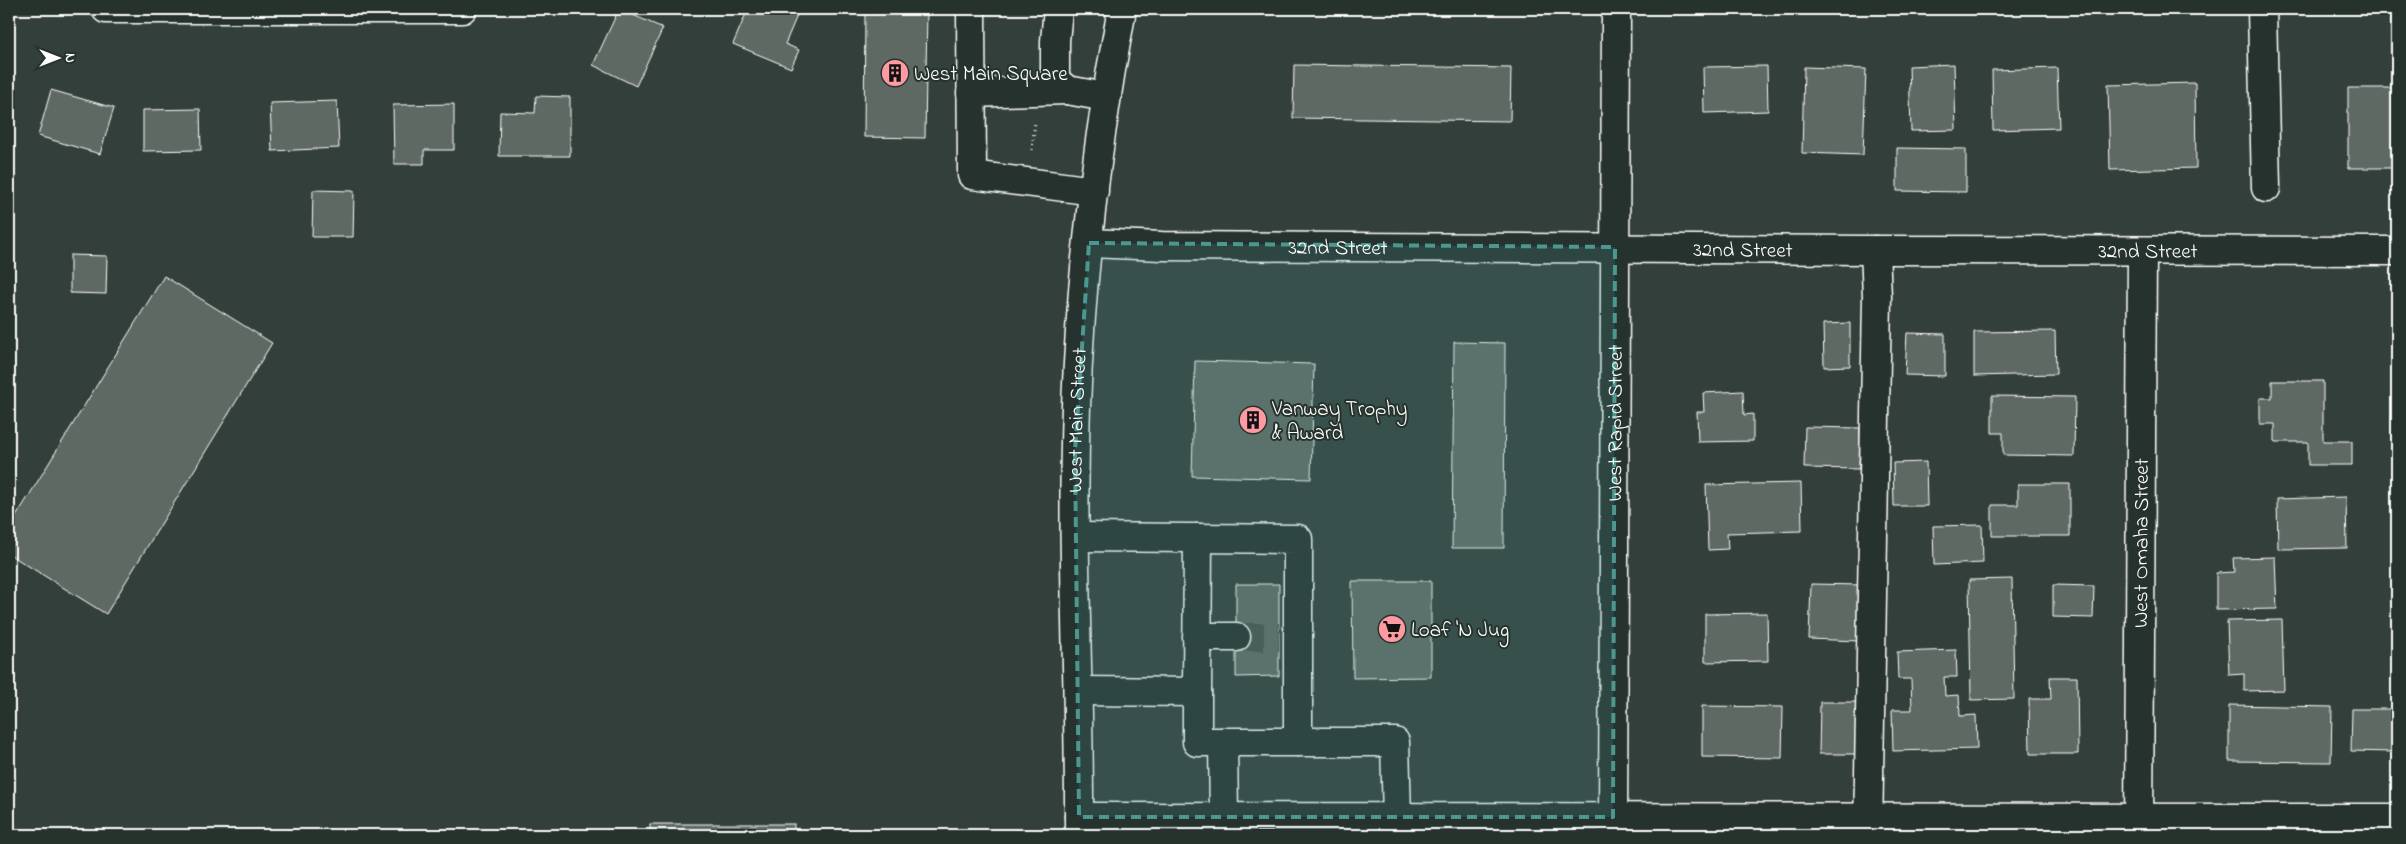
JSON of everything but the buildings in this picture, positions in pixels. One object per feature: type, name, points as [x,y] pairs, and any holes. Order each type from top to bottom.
[{"type":"street","points":[[106,9],[462,9]]},
{"type":"street","points":[[971,9],[972,175],[1094,191]]},
{"type":"street","points":[[1058,9],[1055,41],[1056,80],[1067,90]]},
{"type":"street","name":"West Main Street","points":[[1079,826],[1076,404],[1094,191],[1106,97],[1122,9]]},
{"type":"street","name":"West Rapid Street","points":[[1613,826],[1616,9]]},
{"type":"street","points":[[2262,9],[2266,188]]},
{"type":"street","points":[[971,93],[1067,90],[1106,97]]},
{"type":"street","name":"32nd Street","points":[[1089,243],[1162,246],[2397,251]]},
{"type":"street","points":[[1868,826],[1877,297],[1875,250]]},
{"type":"street","name":"West Omaha Street","points":[[2139,826],[2142,251]]},
{"type":"street","points":[[1076,536],[1298,539],[1288,636],[1298,742]]},
{"type":"street","points":[[1198,538],[1196,742],[1396,742],[1397,818]]},
{"type":"street","points":[[1197,636],[1236,637]]},
{"type":"street","points":[[1078,691],[1196,692]]},
{"type":"street","points":[[1223,742],[1224,817]]},
{"type":"street","points":[[1079,826],[1224,817],[1350,827],[1397,818],[1613,826],[2139,826],[2397,818]]},
{"type":"highlighted area","points":[[1089,243],[1615,247],[1613,817],[1079,817],[1075,451]]},
{"type":"tunnel","points":[[1236,637],[1279,637]]},
{"type":"place","name":"West Main Square","points":[[895,73]]},
{"type":"place","name":"Vanway Trophy & Award","points":[[1253,420]]},
{"type":"place","name":"Loaf 'N Jug","points":[[1392,629]]}]
